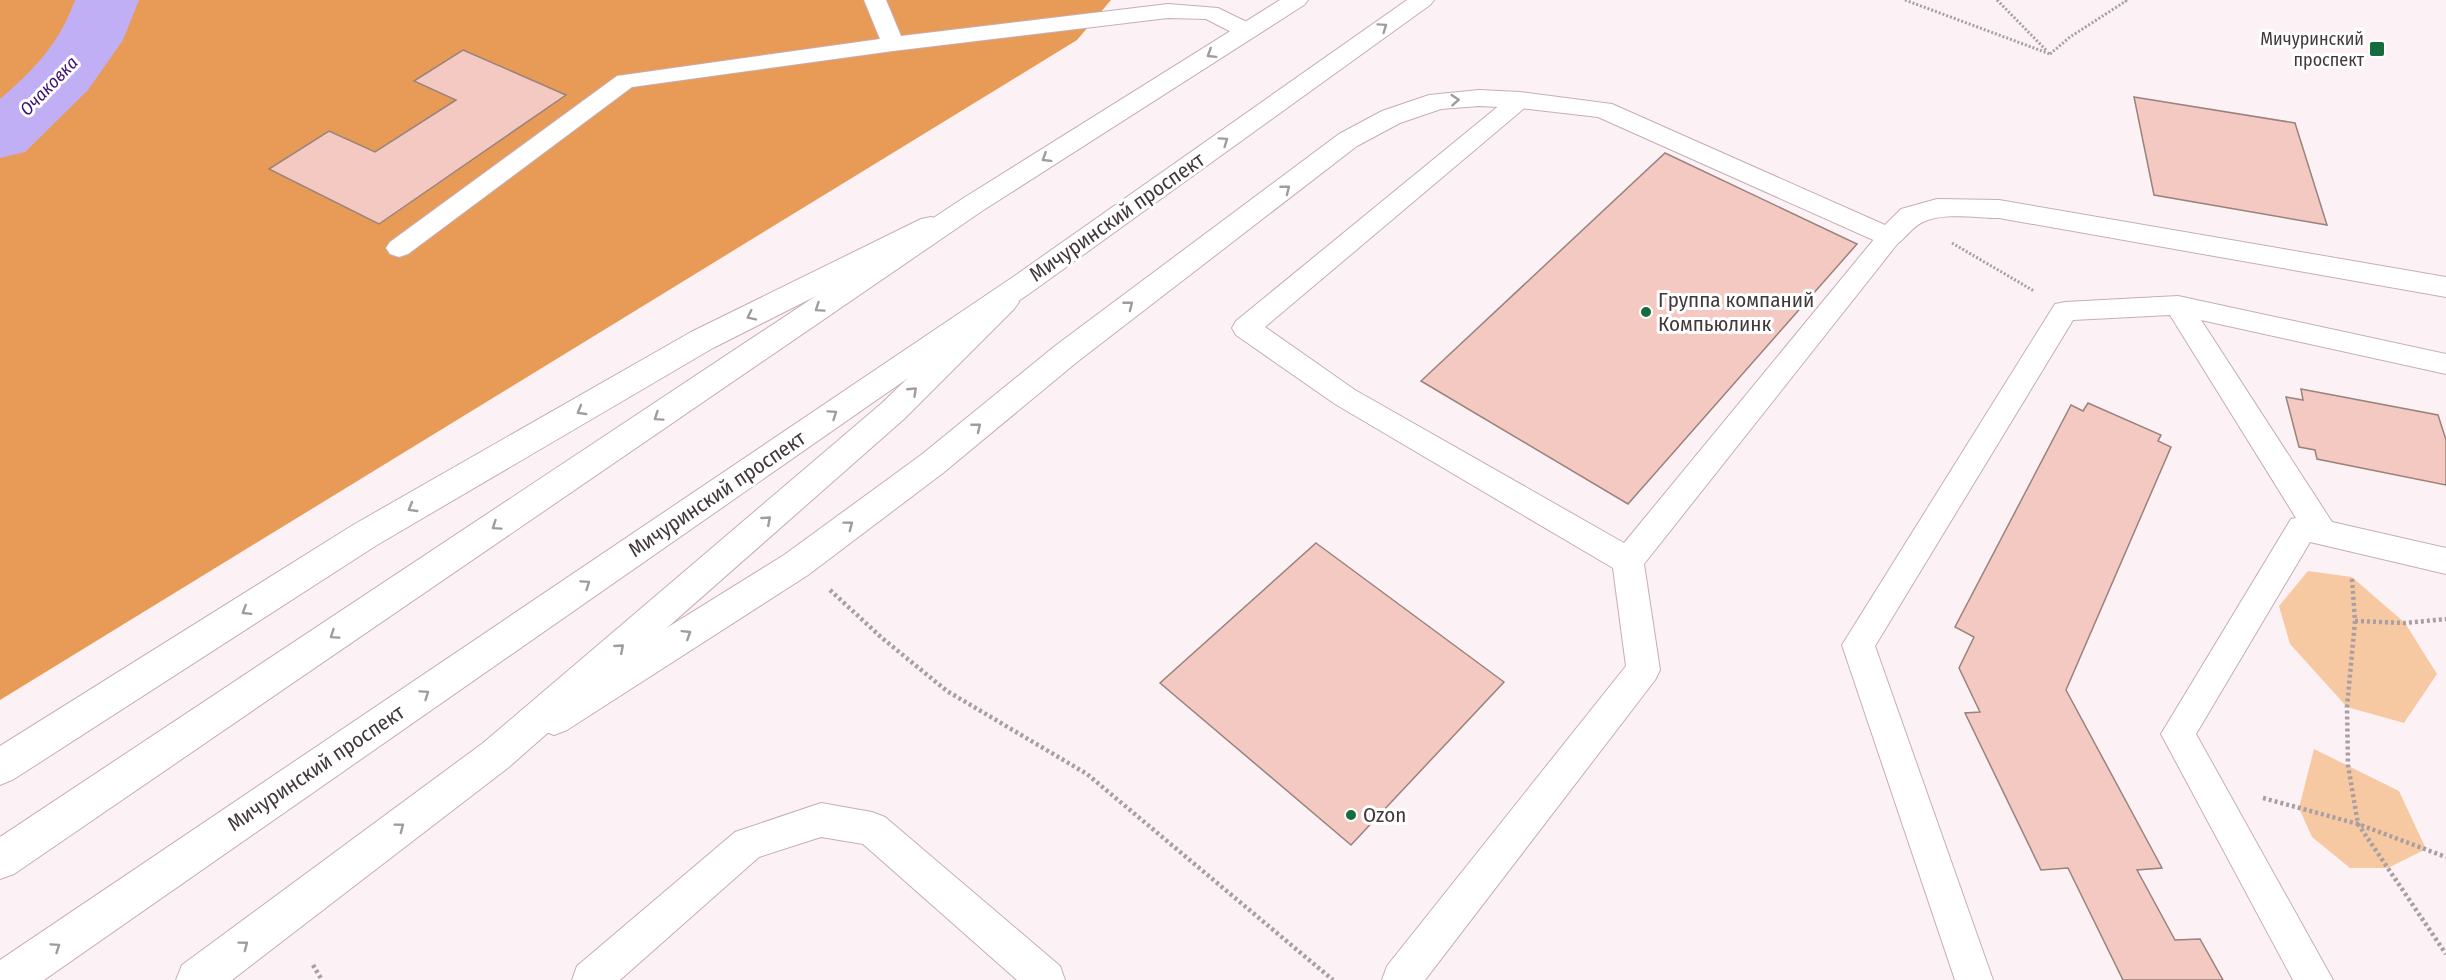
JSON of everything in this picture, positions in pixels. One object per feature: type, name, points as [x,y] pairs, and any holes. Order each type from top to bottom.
[{"type":"main road","points":[[0,860],[972,205],[1296,0]]},
{"type":"main road","name":"Мичуринский проспект","points":[[8,980],[1023,284],[1422,0]]},
{"type":"main road","points":[[496,754],[796,565],[932,464],[1066,354],[1348,140],[1391,117],[1438,101],[1479,98],[1520,100],[1603,111],[1889,238],[1911,216],[1937,208],[1999,209],[2446,287]]},
{"type":"main road","points":[[0,767],[365,536],[682,352],[972,205]]},
{"type":"main road","points":[[198,980],[496,754],[893,411],[1023,284]]},
{"type":"lane","points":[[875,0],[893,44]]},
{"type":"lane","points":[[399,248],[625,81],[893,44],[1168,11],[1210,13],[1247,31]]},
{"type":"lane","points":[[1520,100],[1246,328],[1345,397],[1628,561]]},
{"type":"lane","points":[[1401,980],[1643,670],[1628,561],[1889,238]]},
{"type":"lane","points":[[1974,980],[1858,645],[2065,311],[2178,305],[2446,364]]},
{"type":"lane","points":[[2178,305],[2323,534]]},
{"type":"lane","points":[[2314,980],[2178,734],[2301,528],[2446,561]]},
{"type":"lane","points":[[591,980],[748,844],[821,820],[872,829],[1046,980]]},
{"type":"path","points":[[1905,0],[2050,54]]},
{"type":"path","points":[[1996,0],[2050,54]]},
{"type":"path","points":[[2050,54],[2070,37],[2126,0]]},
{"type":"path","points":[[1951,242],[2025,286]]},
{"type":"path","points":[[2323,534],[2352,577],[2355,621],[2347,707],[2348,765],[2358,824],[2446,954]]},
{"type":"path","points":[[830,589],[882,638],[946,691],[1087,774],[1333,980]]},
{"type":"path","points":[[2355,621],[2405,623],[2446,619]]},
{"type":"path","points":[[2205,782],[2358,824],[2446,857]]},
{"type":"path","points":[[313,964],[322,980]]},
{"type":"shaded area","points":[[0,0],[1111,0],[1077,40],[0,700]],"holes":[[[462,51],[565,95],[379,224],[269,169],[329,131],[375,152],[456,100],[415,81]]]},
{"type":"shaded area","points":[[2308,571],[2352,577],[2405,623],[2437,674],[2404,723],[2347,707],[2290,644],[2279,606]]},
{"type":"shaded area","points":[[2314,749],[2399,791],[2426,849],[2388,868],[2350,868],[2312,837],[2299,808]]},
{"type":"building","points":[[463,50],[566,95],[379,224],[269,169],[329,131],[375,152],[456,100],[414,81]]},
{"type":"building","points":[[2134,97],[2295,123],[2327,225],[2154,195]]},
{"type":"building","name":"Группа компаний Компьюлинк","points":[[1665,153],[1857,244],[1628,504],[1421,381]]},
{"type":"building","points":[[2301,389],[2438,415],[2446,440],[2446,485],[2317,459],[2315,450],[2299,447],[2286,397],[2303,400]]},
{"type":"building","points":[[2088,403],[2161,435],[2158,441],[2171,447],[2066,690],[2162,868],[2137,870],[2175,940],[2200,939],[2223,980],[2123,980],[2068,868],[2041,870],[1965,713],[1980,712],[1959,668],[1974,637],[1955,627],[2071,405],[2083,411]]},
{"type":"building","points":[[1316,543],[1504,682],[1351,845],[1160,683]]},
{"type":"waterway","name":"Очаковка","points":[[0,136],[64,76],[90,40],[107,0]]},
{"type":"place","name":"Мичуринский проспект","points":[[2377,49]]},
{"type":"place","name":"Группа компаний Компьюлинк","points":[[1646,312]]},
{"type":"place","name":"Ozon","points":[[1351,815]]}]
